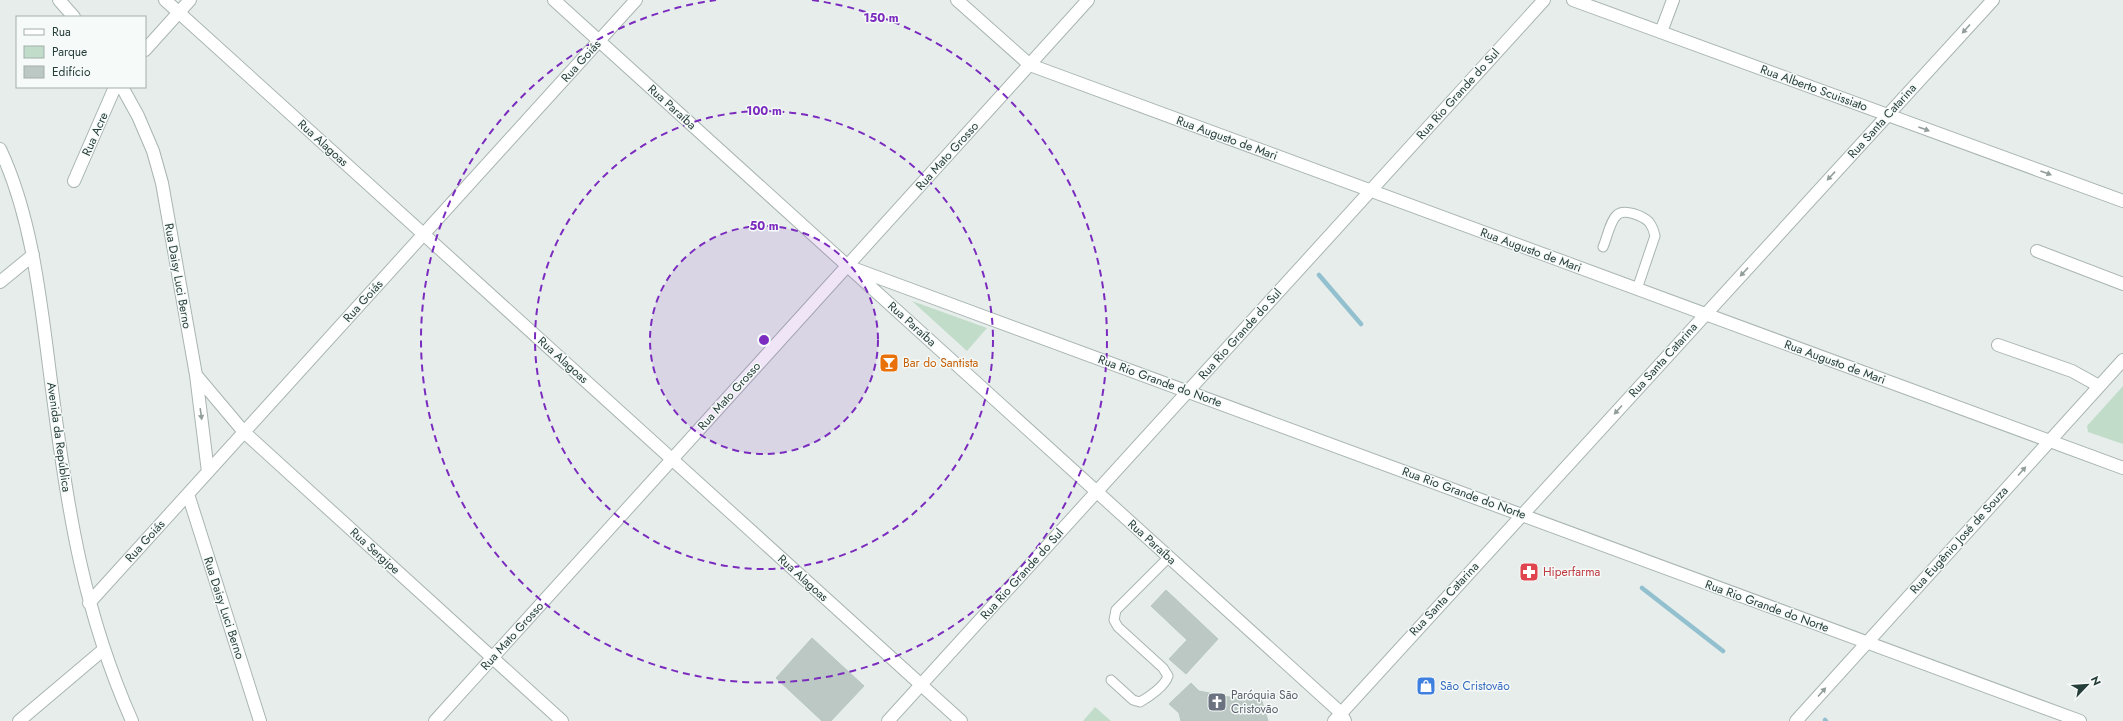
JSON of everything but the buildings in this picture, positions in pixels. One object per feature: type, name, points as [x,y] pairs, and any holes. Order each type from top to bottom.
[{"type":"street","points":[[59,0],[73,16]]},
{"type":"street","name":"Rua Alagoas","points":[[165,0],[961,721]]},
{"type":"street","points":[[146,49],[190,0]]},
{"type":"street","name":"Rua Paraíba","points":[[554,0],[1169,557],[1340,718]]},
{"type":"street","name":"Rua Goiás","points":[[89,603],[636,0]]},
{"type":"street","name":"Rua Augusto de Mari","points":[[957,0],[1030,65],[2123,468]]},
{"type":"street","name":"Rua Mato Grosso","points":[[435,721],[1088,0]]},
{"type":"street","name":"Rua Rio Grande do Sul","points":[[888,721],[1544,0]]},
{"type":"street","name":"Rua Alberto Scuissiato","points":[[1573,0],[2123,201]]},
{"type":"street","points":[[1661,32],[1673,0]]},
{"type":"street","name":"Rua Santa Catarina","points":[[1340,718],[1522,515],[1993,0]]},
{"type":"street","name":"Rua Acre","points":[[74,181],[115,88]]},
{"type":"street","name":"Rua Daisy Luci Berno","points":[[123,88],[138,116],[153,151],[162,183],[196,375],[208,472]]},
{"type":"street","name":"Avenida da República","points":[[0,149],[17,196],[33,255],[75,545],[89,603],[103,650],[132,721]]},
{"type":"street","points":[[2037,251],[2123,284]]},
{"type":"street","points":[[0,282],[33,255]]},
{"type":"street","name":"Rua Rio Grande do Norte","points":[[848,266],[2080,721]]},
{"type":"street","points":[[1998,344],[2072,371],[2099,386]]},
{"type":"street","name":"Rua Eugênio José de Souza","points":[[1796,721],[2123,360]]},
{"type":"street","name":"Rua Sergipe","points":[[196,375],[244,432],[562,721]]},
{"type":"street","name":"Rua Daisy Luci Berno","points":[[188,494],[260,721]]},
{"type":"street","points":[[19,721],[103,650]]},
{"type":"lane","points":[[1604,247],[1615,216],[1620,213],[1627,212],[1648,221],[1653,228],[1655,236],[1637,289]]},
{"type":"lane","points":[[1111,680],[1133,700],[1140,702],[1147,699],[1167,681],[1168,676],[1163,668],[1118,627],[1114,620],[1116,610],[1169,557]]},
{"type":"green space","points":[[912,301],[987,328],[967,351]]},
{"type":"green space","points":[[2123,386],[2123,444],[2088,432],[2087,426]]},
{"type":"green space","points":[[1095,707],[1111,721],[1083,721]]},
{"type":"waterway","points":[[1319,275],[1361,324]]},
{"type":"waterway","points":[[1642,588],[1723,651]]},
{"type":"place","name":"Bar do Santista","points":[[889,363]]},
{"type":"place","name":"Hiperfarma","points":[[1529,572]]},
{"type":"place","name":"São Cristovão","points":[[1426,686]]},
{"type":"place","name":"Paróquia São Cristovão","points":[[1217,702]]}]
